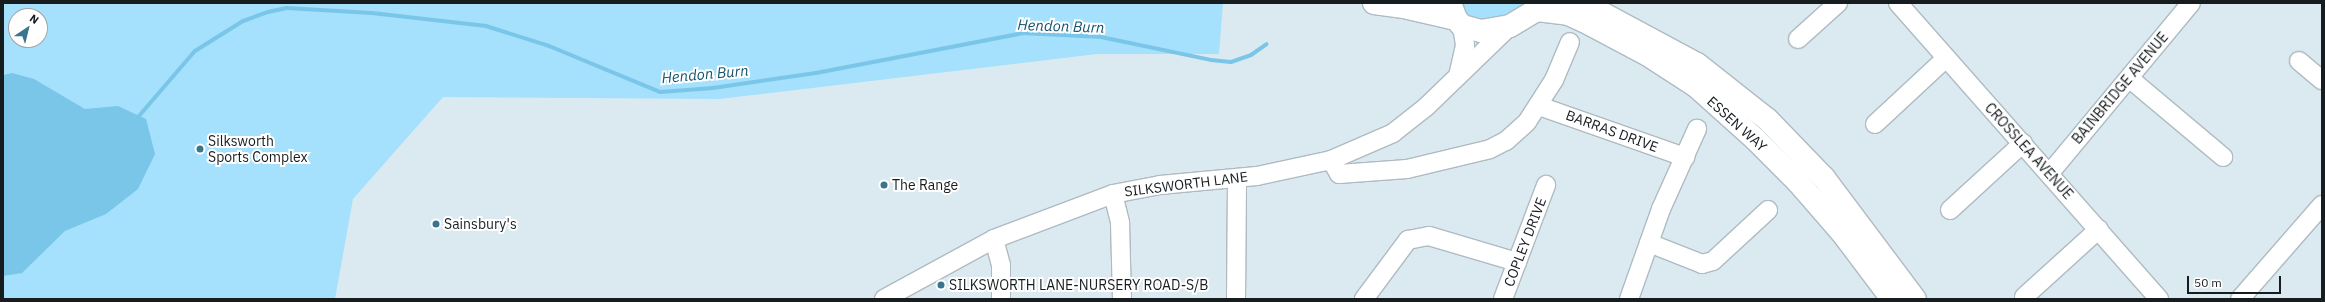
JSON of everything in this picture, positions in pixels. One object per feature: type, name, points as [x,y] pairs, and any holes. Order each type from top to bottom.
[{"type":"main road","points":[[1374,3],[1456,16],[1481,31],[1510,26],[1538,6]]},
{"type":"main road","name":"ESSEN WAY","points":[[1583,3],[1697,64],[1767,119],[1824,178],[1915,299]]},
{"type":"main road","name":"ESSEN WAY","points":[[1538,6],[1568,14],[1584,21],[1648,55],[1696,86],[1755,139],[1798,182],[1843,234],[1892,299]]},
{"type":"street","points":[[1798,39],[1838,3]]},
{"type":"street","name":"BAINBRIDGE AVENUE","points":[[2049,174],[2191,3]]},
{"type":"street","name":"CROSSLEA AVENUE","points":[[1899,4],[2099,229],[2159,299]]},
{"type":"street","points":[[1456,16],[1466,45],[1458,76]]},
{"type":"street","name":"SILKSWORTH LANE","points":[[884,299],[994,239],[1113,194],[1160,185],[1237,178],[1331,160],[1393,133],[1426,107],[1510,26]]},
{"type":"street","points":[[1331,160],[1339,174],[1407,169],[1490,149],[1506,141],[1527,122],[1539,106],[1554,80],[1570,42]]},
{"type":"street","points":[[1875,124],[1946,58]]},
{"type":"street","points":[[2299,61],[2322,80]]},
{"type":"street","points":[[2129,78],[2223,157]]},
{"type":"street","name":"BARRAS DRIVE","points":[[1539,106],[1685,157]]},
{"type":"street","points":[[1629,299],[1661,209],[1697,129]]},
{"type":"street","points":[[1950,210],[2023,143]]},
{"type":"street","points":[[1236,299],[1237,178]]},
{"type":"street","name":"COPLEY DRIVE","points":[[1503,299],[1546,185]]},
{"type":"street","points":[[1113,194],[1120,223],[1122,299]]},
{"type":"street","points":[[2240,299],[2322,205]]},
{"type":"street","points":[[1649,243],[1702,264],[1713,261],[1768,210]]},
{"type":"street","points":[[2024,297],[2099,229]]},
{"type":"street","points":[[1364,299],[1408,240],[1429,236],[1518,262]]},
{"type":"street","points":[[994,239],[1001,265],[1001,299]]},
{"type":"shaded area","name":"Silksworth Sports Complex","points":[[3,3],[1223,3],[1219,54],[1097,54],[719,99],[443,97],[353,199],[335,299],[3,299]]},
{"type":"shaded area","points":[[1460,3],[1525,3],[1521,8],[1498,20],[1480,21],[1466,15]]},
{"type":"shaded area","points":[[12,73],[34,79],[85,109],[118,106],[146,119],[155,154],[138,189],[106,214],[65,231],[22,273],[3,276],[3,75]]},
{"type":"waterway","name":"Hendon Burn","points":[[139,116],[195,51],[243,21],[268,12],[287,8],[372,13],[486,26],[549,46],[660,92],[713,88],[816,73],[1023,33],[1101,37],[1211,60],[1231,62],[1251,55],[1267,44]]},
{"type":"place","name":"Silksworth Sports Complex","points":[[200,149]]},
{"type":"place","name":"The Range","points":[[884,185]]},
{"type":"place","name":"Sainsbury's","points":[[436,224]]},
{"type":"place","name":"SILKSWORTH LANE-NURSERY ROAD-S/B","points":[[941,285]]}]
